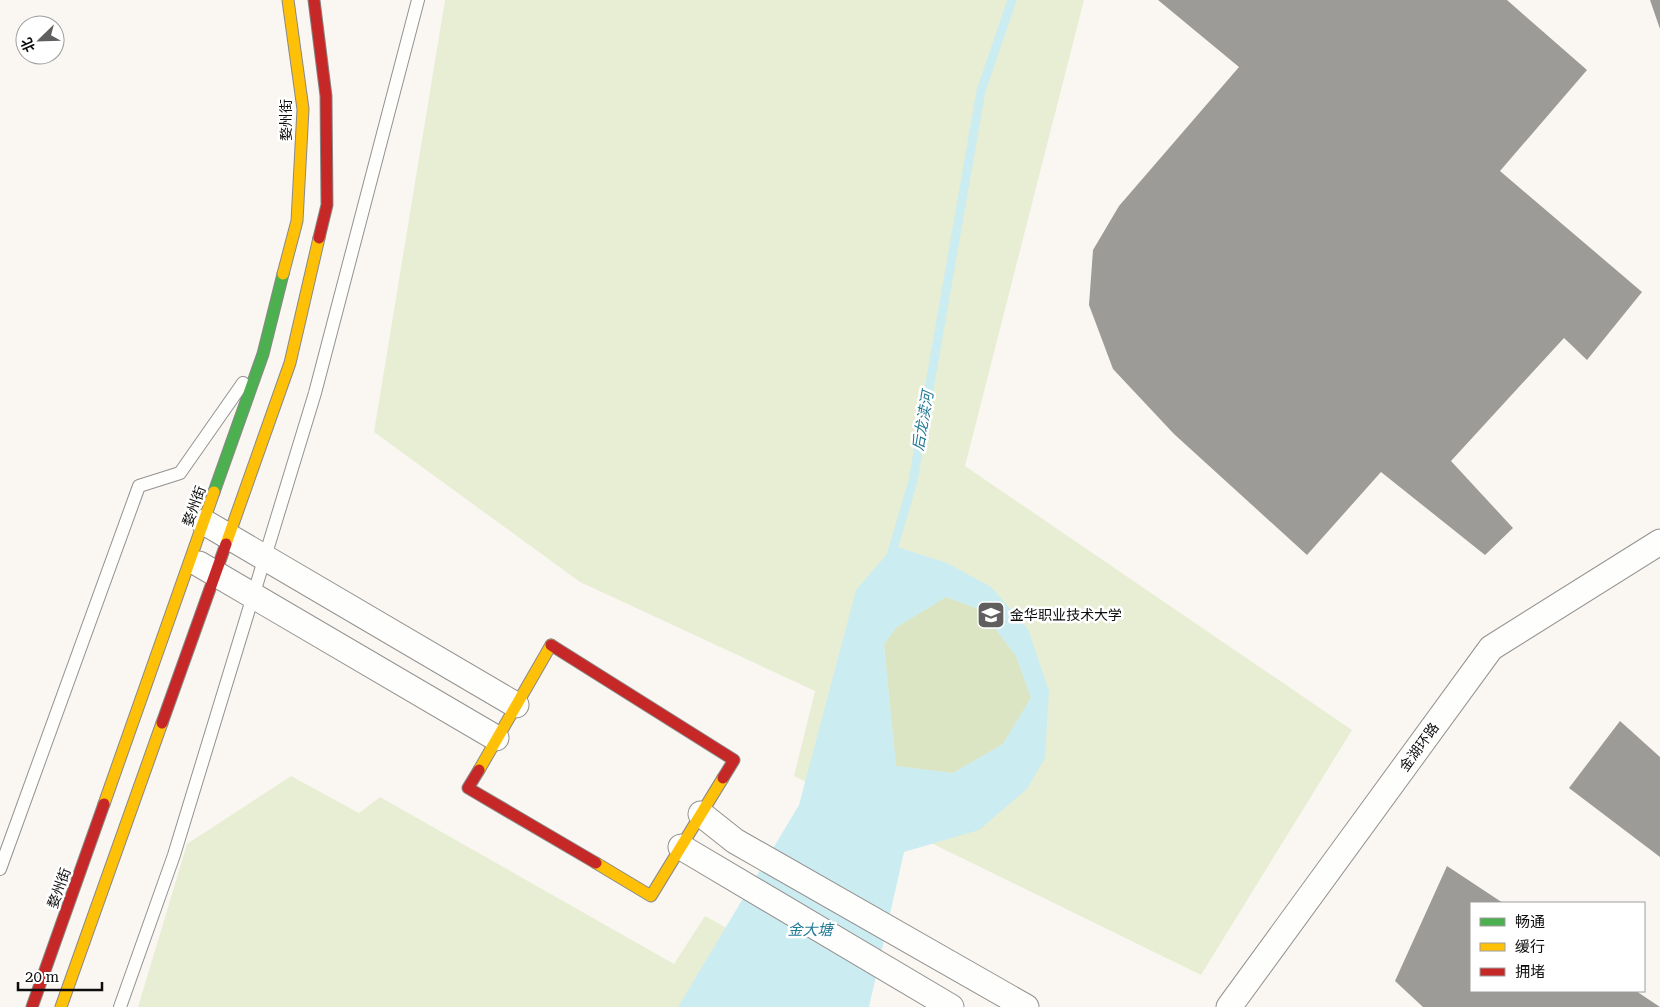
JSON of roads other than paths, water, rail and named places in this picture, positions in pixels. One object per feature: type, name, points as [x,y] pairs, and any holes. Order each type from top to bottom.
[{"type":"main road","name":"婺州街","points":[[32,1007],[263,354],[297,221],[303,109],[288,0]]},
{"type":"main road","points":[[61,1007],[290,363],[327,205],[326,96],[314,0]]},
{"type":"main road","points":[[551,645],[734,760],[651,896],[468,788],[516,705],[551,645]]},
{"type":"street","points":[[204,522],[516,705]]},
{"type":"street","name":"金湖环路","points":[[1230,1007],[1491,648],[1660,542]]},
{"type":"street","points":[[190,559],[496,738]]},
{"type":"street","points":[[701,814],[735,841],[1026,1007]]},
{"type":"street","points":[[681,847],[714,869],[951,1007]]},
{"type":"lane","points":[[120,1007],[174,855],[315,393],[418,0]]},
{"type":"lane","points":[[0,869],[139,486],[180,473],[263,354]]},
{"type":"water","name":"金大塘","points":[[894,546],[947,563],[991,587],[1028,629],[1049,691],[1045,758],[1027,789],[979,830],[904,852],[869,1007],[678,1007],[799,805],[856,590]],"holes":[[[946,597],[981,610],[1016,656],[1031,698],[1003,744],[953,773],[896,766],[884,644],[897,627]]]},
{"type":"waterway","name":"后龙渎河","points":[[891,556],[913,481],[981,91],[1012,0]]},
{"type":"place","name":"金华职业技术大学","points":[[991,615]]}]
